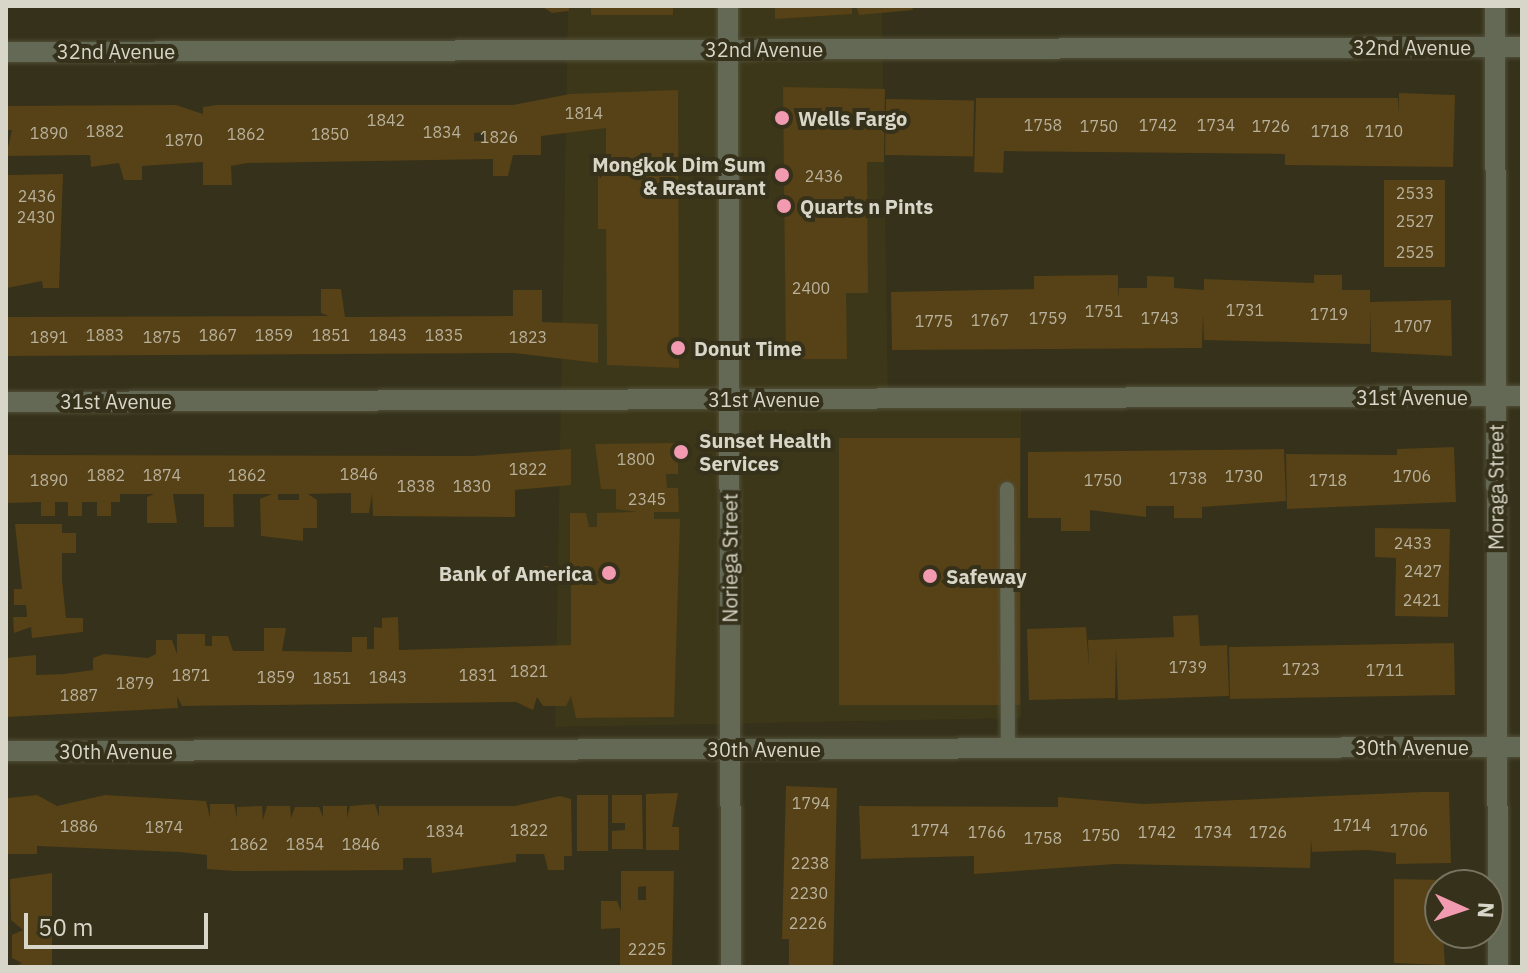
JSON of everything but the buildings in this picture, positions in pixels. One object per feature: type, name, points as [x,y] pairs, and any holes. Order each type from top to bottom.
[{"type":"street","name":"Noriega Street","points":[[728,6],[731,967]]},
{"type":"street","name":"Moraga Street","points":[[1495,6],[1498,967]]},
{"type":"street","name":"32nd Avenue","points":[[6,52],[1522,47]]},
{"type":"street","name":"31st Avenue","points":[[6,402],[1522,396]]},
{"type":"street","name":"30th Avenue","points":[[6,751],[1522,747]]},
{"type":"lane","points":[[1007,489],[1008,748]]},
{"type":"shaded area","points":[[568,6],[882,6],[888,398],[1021,398],[1021,718],[555,727]]},
{"type":"place","name":"Wells Fargo","points":[[782,118]]},
{"type":"place","name":"Mongkok Dim Sum & Restaurant","points":[[782,175]]},
{"type":"place","name":"Quarts n Pints","points":[[784,206]]},
{"type":"place","name":"Donut Time","points":[[678,348]]},
{"type":"place","name":"Sunset Health Services","points":[[681,452]]},
{"type":"place","name":"Bank of America","points":[[609,573]]},
{"type":"place","name":"Safeway","points":[[930,576]]}]
